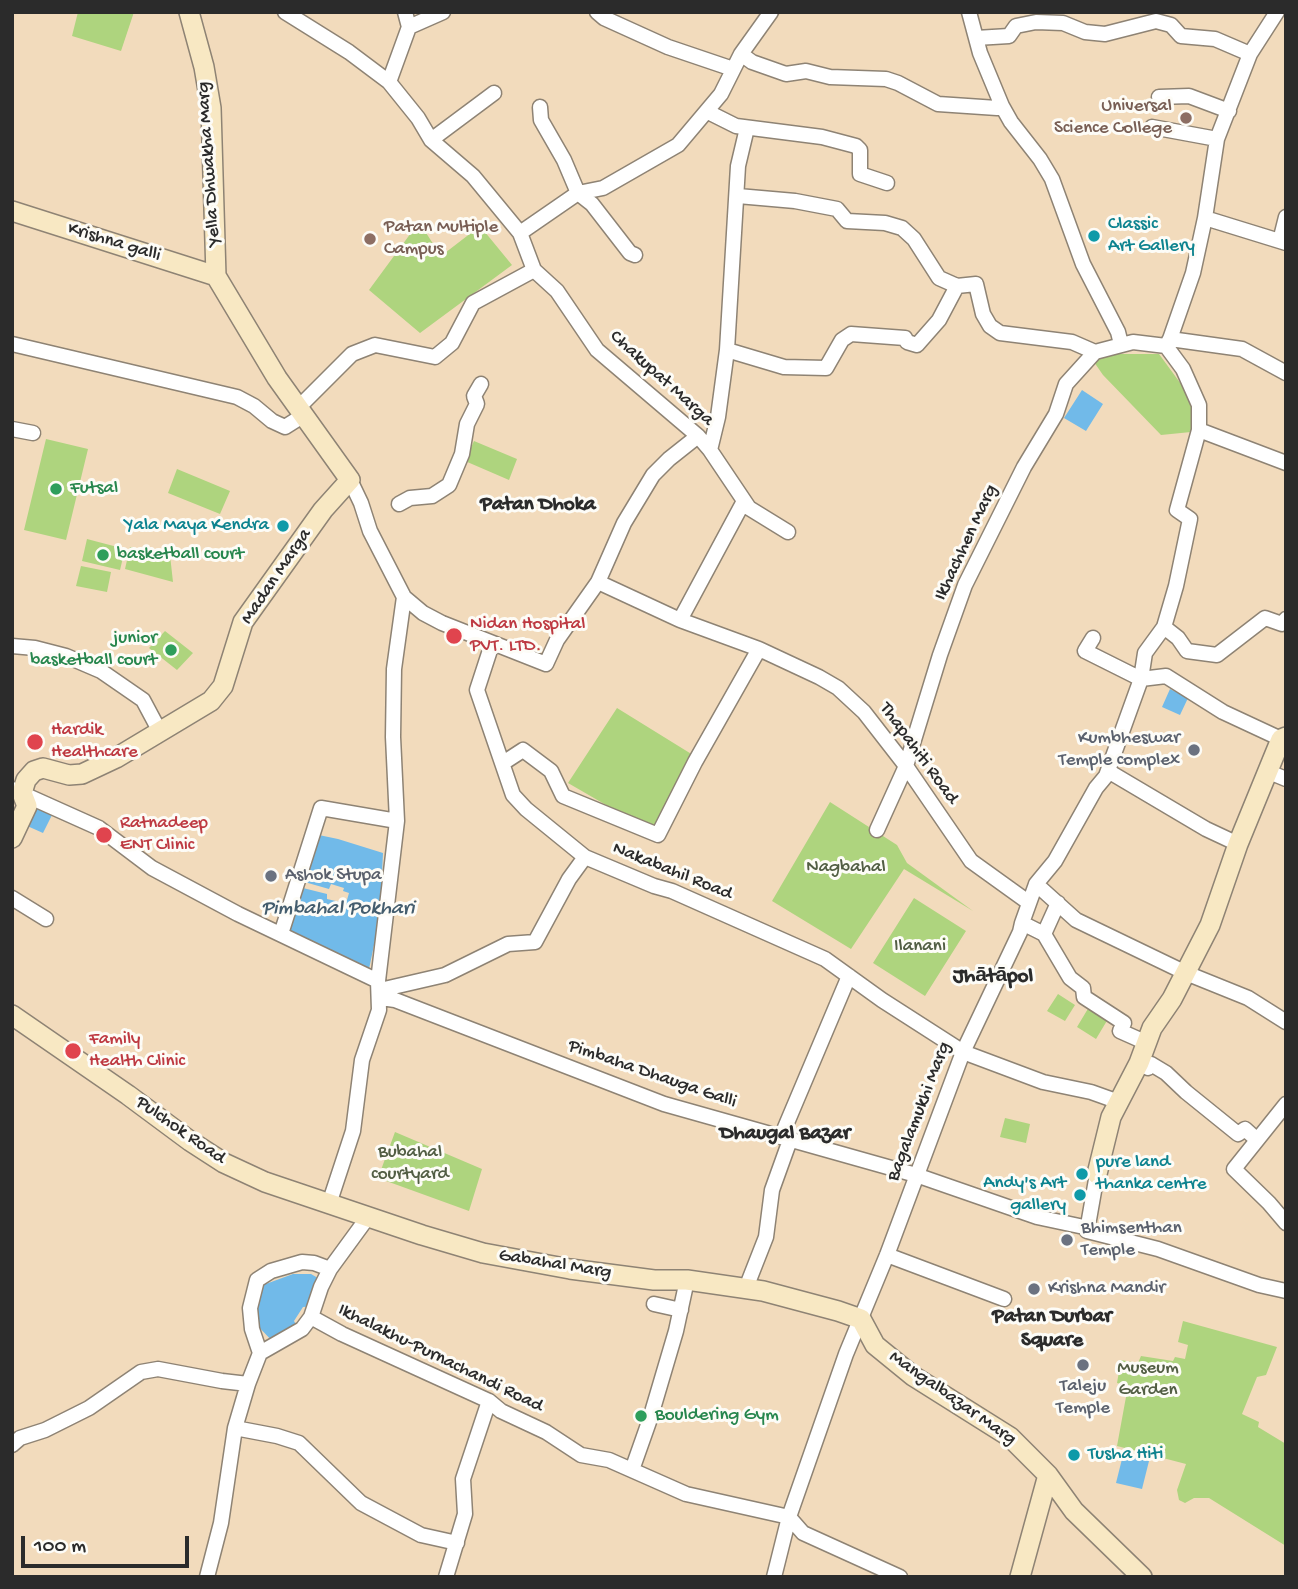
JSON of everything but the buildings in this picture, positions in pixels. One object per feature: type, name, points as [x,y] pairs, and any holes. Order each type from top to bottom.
[{"type":"street","name":"Yella Dhwakha Marg","points":[[189,12],[204,67],[211,108],[216,276]]},
{"type":"street","name":"Chakupat Marga","points":[[285,12],[349,52],[389,82],[432,139],[473,176],[520,233],[534,270],[557,291],[597,350],[698,436],[749,508],[788,532]]},
{"type":"street","points":[[389,82],[409,27],[405,12]]},
{"type":"street","points":[[409,27],[443,12]]},
{"type":"street","points":[[597,12],[604,18],[668,47],[733,69]]},
{"type":"street","points":[[520,233],[578,193],[603,188],[678,145],[721,94],[741,54],[771,12]]},
{"type":"street","points":[[969,12],[980,54],[1002,106],[1011,122],[1041,159],[1052,179],[1083,264],[1118,332],[1121,344]]},
{"type":"street","points":[[1277,12],[1251,54],[1217,139],[1205,218],[1193,273],[1168,342],[1193,388],[1199,405],[1199,430],[1177,510],[1190,519],[1176,586],[1164,627],[1145,653],[1141,679],[1108,771],[1055,860],[1036,884],[1076,920],[1186,973],[1248,998],[1286,1022]]},
{"type":"street","points":[[976,38],[1009,36],[1016,26],[1036,22],[1063,23],[1085,32],[1105,34],[1156,21],[1171,25],[1181,36],[1215,39],[1251,54]]},
{"type":"street","points":[[741,54],[752,62],[786,74],[806,71],[830,77],[886,79],[938,104],[997,108],[1002,106]]},
{"type":"street","points":[[432,139],[495,93]]},
{"type":"street","points":[[1159,97],[1189,96],[1229,111]]},
{"type":"street","points":[[540,107],[541,120],[564,160],[578,193],[592,204],[635,256]]},
{"type":"street","points":[[708,112],[747,128],[822,138],[856,146],[860,150],[860,173],[887,183]]},
{"type":"street","points":[[1152,127],[1217,139]]},
{"type":"street","points":[[710,450],[718,417],[727,350],[740,157],[747,128]]},
{"type":"street","points":[[738,195],[837,209],[846,221],[885,223],[902,228],[914,239],[939,278],[957,286],[976,284],[984,314],[990,326],[1000,333],[1072,342],[1095,352],[1133,342],[1168,342],[1242,349],[1286,373]]},
{"type":"street","name":"Krishna galli","points":[[12,211],[216,276]]},
{"type":"street","points":[[1205,218],[1283,242],[1286,217]]},
{"type":"street","points":[[12,344],[237,397],[285,427],[352,354],[374,345],[435,357],[452,343],[473,303],[534,270]]},
{"type":"street","points":[[216,276],[277,378],[350,481],[370,531],[404,597],[423,613],[492,644],[546,664],[557,640],[598,582],[624,523],[653,475],[698,436]]},
{"type":"street","points":[[727,350],[784,367],[826,369],[842,340],[851,334],[905,338],[907,342],[917,345],[939,320],[957,286]]},
{"type":"street","name":"Ikhachhen Marg","points":[[877,830],[906,766],[940,656],[971,573],[1024,467],[1056,414],[1066,384],[1095,352]]},
{"type":"street","points":[[399,504],[410,498],[432,496],[449,485],[462,454],[467,424],[477,404],[474,396],[481,384]]},
{"type":"street","points":[[12,429],[33,433]]},
{"type":"street","points":[[1199,430],[1286,463]]},
{"type":"street","name":"Madan Marga","points":[[17,791],[34,771],[43,768],[69,775],[82,774],[116,758],[211,701],[223,686],[243,622],[323,510],[350,481]]},
{"type":"street","points":[[680,620],[744,501]]},
{"type":"street","name":"Thapahiti Road","points":[[598,582],[680,620],[759,649],[838,688],[864,712],[906,766],[971,861],[1028,902]]},
{"type":"street","points":[[338,1208],[353,1131],[362,1060],[376,1023],[380,990],[397,821],[393,737],[394,668],[404,597]]},
{"type":"street","points":[[1164,627],[1178,638],[1187,651],[1217,655],[1265,618],[1282,624],[1286,619]]},
{"type":"street","points":[[1087,1231],[1111,1117],[1146,1054],[1152,1028],[1186,973],[1230,892],[1238,844],[1277,775],[1283,738],[1223,712],[1166,677],[1141,679],[1085,651],[1093,638]]},
{"type":"street","name":"Nakabahil Road","points":[[492,644],[477,690],[513,794],[526,809],[585,857],[654,886],[673,891],[825,959],[885,1003],[963,1052],[1043,1083],[1091,1092],[1119,1102]]},
{"type":"street","points":[[12,646],[35,648],[66,656],[101,671],[142,700],[159,730]]},
{"type":"street","points":[[503,763],[523,750],[551,771],[563,796],[658,835],[695,762],[759,649]]},
{"type":"street","points":[[1108,771],[1206,830],[1238,844]]},
{"type":"street","points":[[12,838],[27,806],[17,791]]},
{"type":"street","name":"Pimbaha Dhauga Galli","points":[[17,791],[99,828],[152,868],[281,934],[395,1000],[664,1104],[916,1175],[1037,1217],[1084,1227],[1087,1231],[1157,1249],[1259,1285],[1286,1291]]},
{"type":"street","points":[[281,934],[321,808],[397,821]]},
{"type":"street","points":[[380,990],[445,975],[508,944],[535,942],[569,879],[585,857]]},
{"type":"street","name":"Bagalamukhi Marg","points":[[774,1577],[837,1377],[887,1255],[963,1052],[1020,932],[1036,884]]},
{"type":"street","points":[[12,898],[46,919]]},
{"type":"street","points":[[1044,934],[1058,903]]},
{"type":"street","points":[[1022,923],[1044,934],[1069,978],[1083,988],[1084,997],[1124,1023],[1120,1031],[1186,1093],[1238,1134]]},
{"type":"street","points":[[746,1288],[766,1237],[772,1190],[785,1138],[849,976]]},
{"type":"street","name":"Pulchok Road","points":[[12,1015],[225,1163],[265,1182],[368,1217]]},
{"type":"street","points":[[1286,1104],[1234,1169],[1286,1223]]},
{"type":"street","points":[[1246,1152],[1233,1140],[1245,1129],[1256,1139]]},
{"type":"street","points":[[207,1577],[221,1523],[235,1428],[260,1353],[302,1329],[311,1317],[330,1269],[368,1217]]},
{"type":"street","name":"Gabahal Marg","points":[[368,1217],[422,1236],[509,1258],[654,1280],[687,1280],[746,1288],[862,1319]]},
{"type":"street","points":[[887,1255],[1004,1299]]},
{"type":"street","points":[[260,1353],[252,1329],[250,1308],[257,1280],[271,1271],[302,1262],[330,1269]]},
{"type":"street","points":[[632,1470],[650,1419],[687,1280]]},
{"type":"street","points":[[654,1304],[681,1310]]},
{"type":"street","name":"Ikhalakhu-Purnachandi Road","points":[[311,1317],[342,1334],[489,1401],[509,1415],[546,1432],[581,1455],[609,1460],[686,1494],[793,1520]]},
{"type":"street","name":"Mangalbazar Marg","points":[[862,1319],[875,1345],[894,1361],[913,1376],[1010,1437],[1048,1475],[1074,1511],[1142,1577]]},
{"type":"street","points":[[12,1445],[20,1438],[89,1408],[141,1372],[158,1369],[248,1384]]},
{"type":"street","points":[[446,1577],[465,1514],[463,1479],[489,1401]]},
{"type":"street","points":[[235,1428],[299,1443],[362,1503],[421,1535],[457,1543]]},
{"type":"street","points":[[1020,1577],[1048,1475]]},
{"type":"street","points":[[793,1520],[803,1533],[900,1577]]},
{"type":"green space","points":[[78,12],[134,12],[121,51],[72,36]]},
{"type":"green space","points":[[419,222],[441,256],[480,226],[512,265],[420,333],[369,290]]},
{"type":"green space","points":[[1108,354],[1159,354],[1189,395],[1193,414],[1191,432],[1161,435],[1103,375],[1094,362]]},
{"type":"green space","name":"Futsal","points":[[46,439],[88,449],[66,540],[24,530]]},
{"type":"green space","points":[[474,441],[517,459],[509,480],[465,461]]},
{"type":"green space","points":[[177,469],[230,491],[220,514],[168,493]]},
{"type":"green space","name":"basketball court","points":[[87,539],[125,549],[120,570],[82,561]]},
{"type":"green space","points":[[130,547],[170,555],[173,582],[125,569]]},
{"type":"green space","name":"basketball court","points":[[81,566],[111,572],[107,592],[76,586]]},
{"type":"green space","name":"junior basketball court","points":[[165,631],[193,653],[177,670],[149,648]]},
{"type":"green space","points":[[617,708],[693,755],[651,831],[568,783]]},
{"type":"green space","name":"Nagbahal","points":[[830,802],[897,845],[907,863],[973,911],[904,869],[851,949],[772,901]]},
{"type":"green space","name":"Ilanani","points":[[914,898],[966,931],[925,996],[873,963]]},
{"type":"green space","points":[[1058,994],[1075,1005],[1065,1021],[1047,1011]]},
{"type":"green space","points":[[1089,1007],[1108,1019],[1096,1039],[1077,1027]]},
{"type":"green space","points":[[1005,1118],[1030,1124],[1026,1143],[1000,1137]]},
{"type":"green space","name":"Bubahal courtyard","points":[[395,1132],[482,1169],[469,1211],[378,1178]]},
{"type":"green space","name":"Museum Garden","points":[[1183,1321],[1277,1347],[1266,1375],[1257,1377],[1242,1414],[1259,1422],[1258,1427],[1286,1444],[1286,1546],[1209,1498],[1194,1498],[1185,1503],[1179,1500],[1177,1490],[1186,1464],[1117,1446],[1128,1386],[1117,1383],[1121,1360],[1138,1363],[1141,1356],[1173,1361],[1175,1357],[1185,1359],[1188,1345],[1178,1342]]},
{"type":"water","points":[[1082,390],[1103,404],[1086,431],[1064,418]]},
{"type":"water","points":[[1170,689],[1188,698],[1180,715],[1162,707]]},
{"type":"water","points":[[34,806],[52,815],[43,833],[25,825]]},
{"type":"water","name":"Pimbahal Pokhari","points":[[314,834],[383,853],[380,916],[368,974],[286,933]]},
{"type":"water","points":[[293,1274],[311,1274],[323,1281],[314,1306],[303,1307],[294,1321],[298,1328],[275,1344],[255,1323],[263,1285]]},
{"type":"water","points":[[1123,1455],[1149,1461],[1142,1489],[1116,1483]]},
{"type":"pier","points":[[301,881],[329,889],[331,884],[344,888],[343,891],[349,893],[347,900],[341,899],[340,902],[327,899],[327,894],[299,887]]},
{"type":"place","name":"Universal Science College","points":[[1186,118]]},
{"type":"place","name":"Classic Art Gallery","points":[[1094,236]]},
{"type":"place","name":"Patan Multiple Campus","points":[[370,239]]},
{"type":"place","name":"Futsal","points":[[56,489]]},
{"type":"place","name":"Yala Maya Kendra","points":[[283,526]]},
{"type":"place","name":"basketball court","points":[[103,555]]},
{"type":"place","name":"Nidan Hospital PVT. LTD.","points":[[454,636]]},
{"type":"place","name":"junior basketball court","points":[[171,650]]},
{"type":"place","name":"Hardik Healthcare","points":[[35,742]]},
{"type":"place","name":"Kumbheswar Temple complex","points":[[1194,750]]},
{"type":"place","name":"Ratnadeep ENT Clinic","points":[[104,835]]},
{"type":"place","name":"Ashok Stupa","points":[[271,876]]},
{"type":"place","name":"Family Health Clinic","points":[[73,1051]]},
{"type":"place","name":"pure land thanka centre","points":[[1082,1174]]},
{"type":"place","name":"Andy's Art gallery","points":[[1080,1195]]},
{"type":"place","name":"Bhimsenthan Temple","points":[[1067,1240]]},
{"type":"place","name":"Krishna Mandir","points":[[1034,1289]]},
{"type":"place","name":"Taleju Temple","points":[[1083,1365]]},
{"type":"place","name":"Bouldering Gym","points":[[641,1416]]},
{"type":"place","name":"Tusha Hiti","points":[[1074,1455]]},
{"type":"district","name":"Patan Dhoka","points":[[538,506]]},
{"type":"district","name":"Jhātāpol","points":[[993,978]]},
{"type":"district","name":"Dhaugal Bazar","points":[[785,1135]]},
{"type":"district","name":"Patan Durbar Square","points":[[1052,1330]]}]
